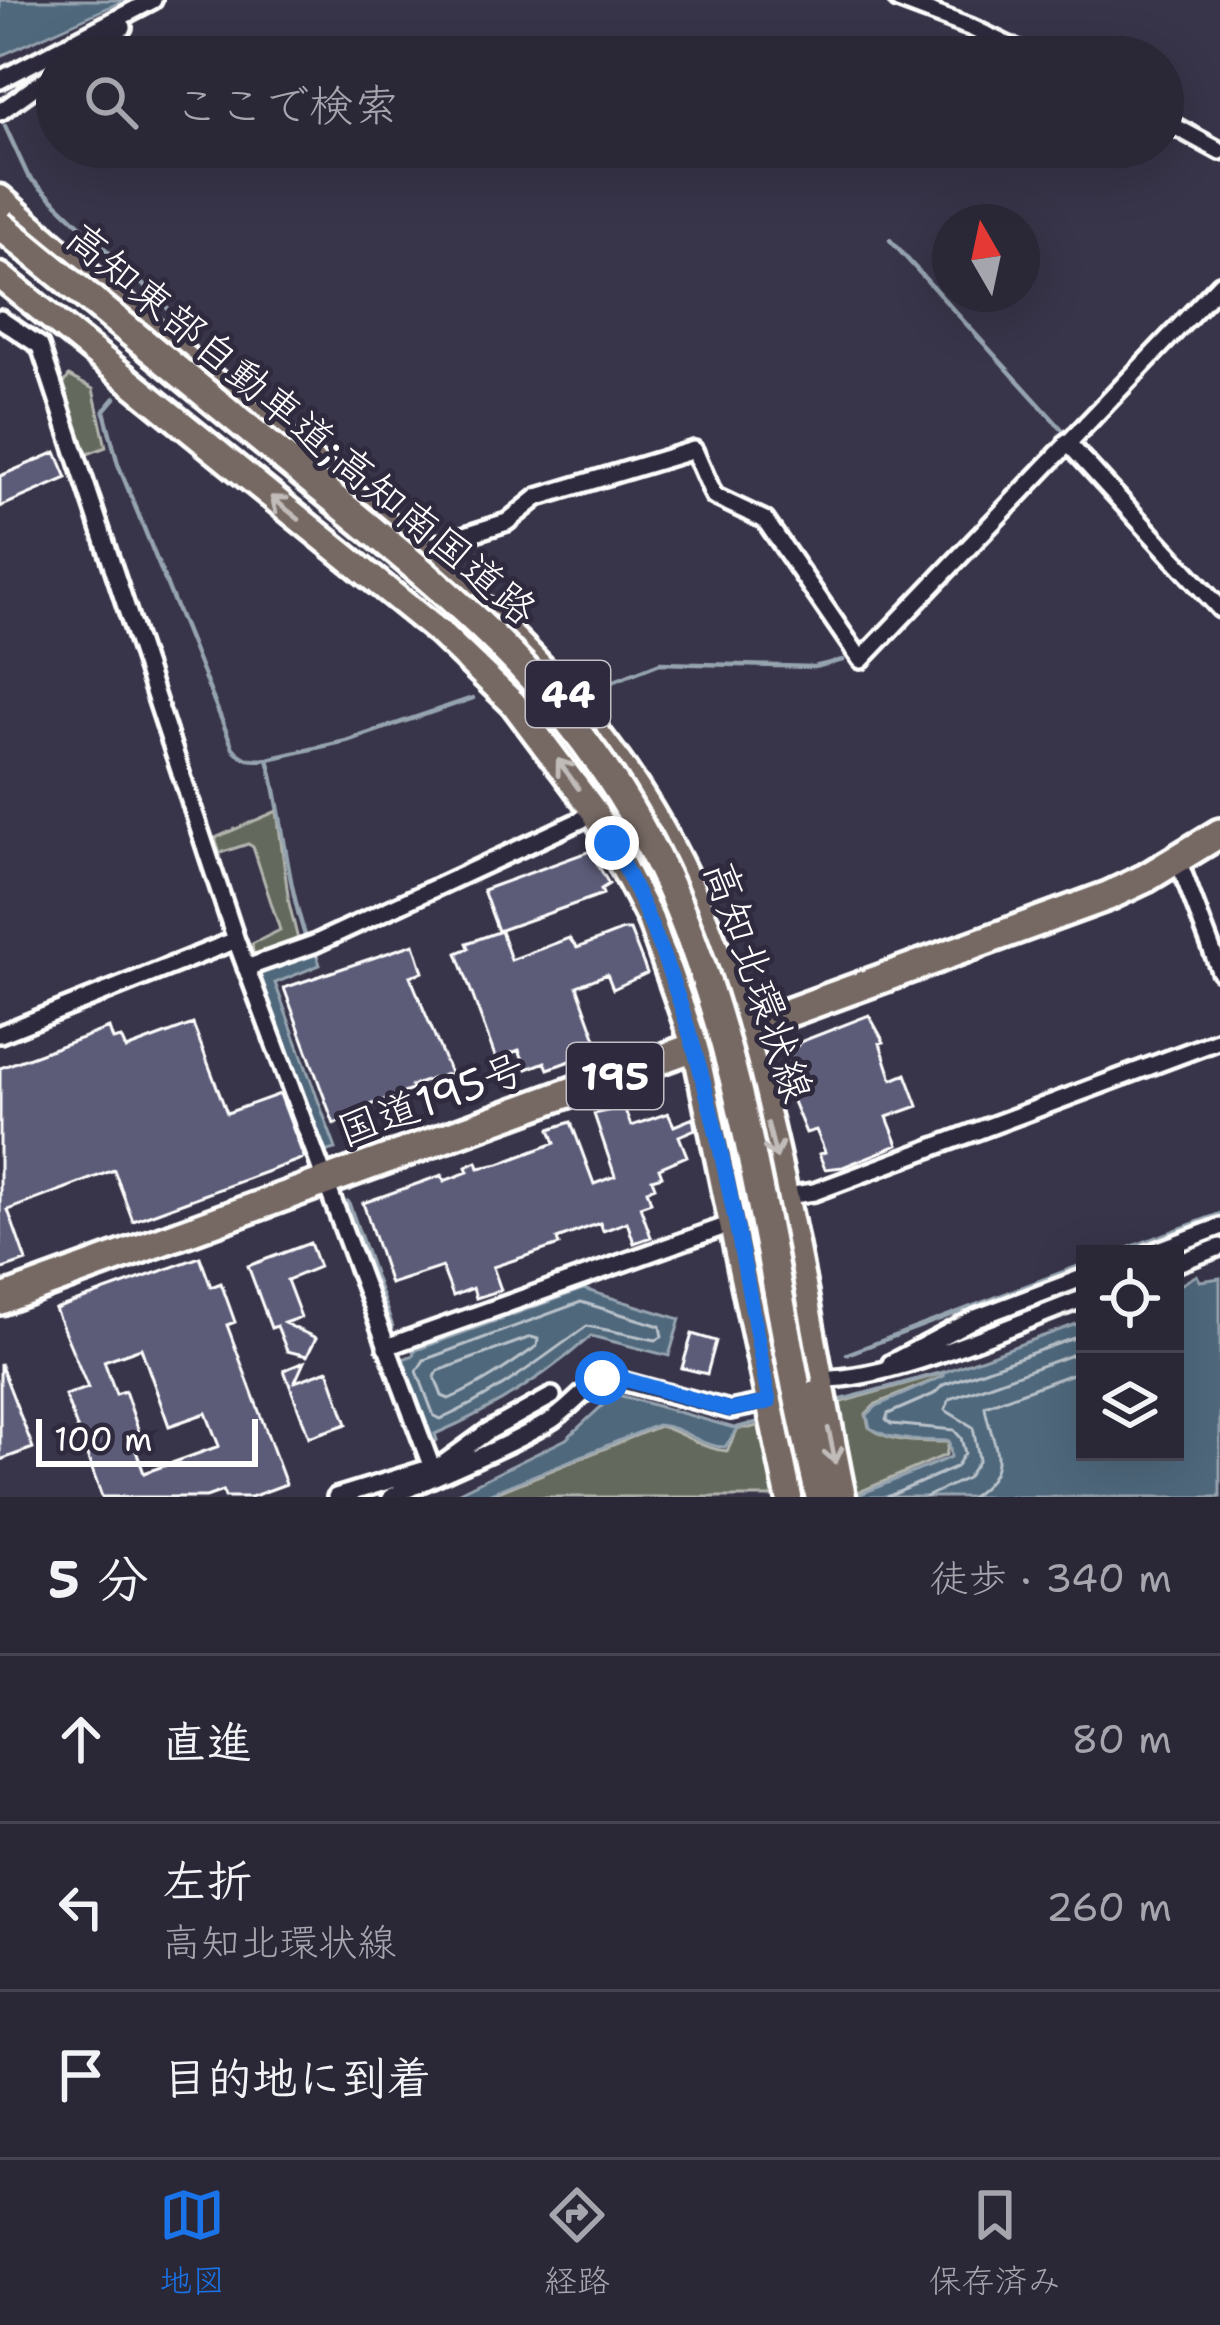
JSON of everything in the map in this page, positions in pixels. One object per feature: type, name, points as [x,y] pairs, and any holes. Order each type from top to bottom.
[{"type":"highway","name":"高知東部自動車道;高知南国道路","points":[[0,225],[450,594],[540,683],[598,758],[641,827],[670,886],[718,1012],[812,1387],[818,1497]]},
{"type":"highway","name":"国道195号","points":[[0,1300],[1108,896],[1220,833]]},
{"type":"main road","name":"高知北環状線","points":[[0,198],[147,327],[424,556],[546,669],[630,778],[694,895],[743,1029],[786,1196],[812,1387],[843,1497]]},
{"type":"main road","name":"高知北環状線","points":[[0,276],[440,633],[513,704],[594,811],[650,920],[695,1047],[789,1497]]},
{"type":"street","points":[[84,36],[153,0]]},
{"type":"street","points":[[108,36],[167,0]]},
{"type":"street","points":[[898,0],[989,36]]},
{"type":"street","points":[[0,80],[36,61]]},
{"type":"street","points":[[0,112],[36,85]]},
{"type":"street","points":[[1184,131],[1220,151]]},
{"type":"street","points":[[424,556],[434,545],[507,522],[538,497],[694,450],[714,496],[765,520],[861,660],[1220,284]]},
{"type":"street","points":[[0,319],[40,346],[236,940],[433,1473]]},
{"type":"street","points":[[40,346],[54,320]]},
{"type":"street","points":[[1067,442],[1220,609]]},
{"type":"street","points":[[246,968],[308,946],[594,811]]},
{"type":"street","points":[[1178,860],[1220,971]]},
{"type":"street","points":[[0,1034],[236,940]]},
{"type":"street","points":[[786,1196],[814,1192],[1220,1040]]},
{"type":"street","points":[[386,1348],[734,1223]]},
{"type":"street","points":[[1172,1245],[1220,1227]]},
{"type":"street","points":[[1184,1261],[1220,1247]]},
{"type":"street","points":[[885,1367],[976,1318],[1076,1280]]},
{"type":"street","points":[[812,1387],[916,1360],[1076,1301]]},
{"type":"street","points":[[336,1497],[433,1473],[553,1420],[607,1377],[730,1410],[769,1401]]},
{"type":"street","points":[[391,1497],[552,1396]]},
{"type":"green space","points":[[69,376],[93,389],[106,447],[88,454],[76,434],[63,385]]},
{"type":"green space","points":[[277,811],[299,944],[254,959],[252,944],[280,930],[253,847],[248,844],[220,853],[215,838]]},
{"type":"green space","points":[[943,1373],[876,1404],[866,1414],[869,1427],[887,1437],[949,1442],[946,1455],[848,1497],[486,1497],[659,1426],[727,1451],[738,1428]]},
{"type":"water","points":[[0,0],[125,0],[36,36],[0,56]]},
{"type":"water","points":[[315,950],[320,965],[275,983],[336,1149],[324,1152],[257,976],[259,968]]},
{"type":"water","points":[[1197,1275],[1200,1281],[1220,1278],[1220,1497],[853,1497],[951,1457],[949,1441],[888,1436],[870,1428],[867,1415],[943,1373],[738,1428],[725,1447],[657,1425],[481,1497],[449,1497],[566,1439],[615,1394],[734,1428],[947,1371],[1076,1324],[1076,1461],[1184,1461],[1184,1283]]},
{"type":"water","points":[[583,1289],[680,1319],[669,1356],[591,1336],[536,1379],[435,1434],[437,1440],[431,1442],[400,1360],[414,1355],[413,1351]]},
{"type":"building","points":[[56,452],[67,478],[0,507],[0,476]]},
{"type":"building","points":[[590,851],[609,884],[601,889],[603,894],[498,931],[483,890]]},
{"type":"building","points":[[630,930],[647,973],[613,989],[607,974],[577,986],[600,1050],[548,1069],[545,1062],[527,1069],[519,1050],[496,1059],[457,953],[469,948],[467,943],[501,931],[511,960],[569,938],[577,948]]},
{"type":"building","points":[[414,944],[423,972],[410,976],[450,1073],[411,1086],[412,1090],[334,1124],[284,988]]},
{"type":"building","points":[[869,1015],[884,1042],[880,1043],[892,1080],[906,1074],[918,1106],[887,1117],[898,1145],[843,1167],[825,1169],[819,1154],[825,1152],[816,1130],[806,1133],[790,1094],[800,1090],[788,1058],[800,1042]]},
{"type":"building","points":[[193,1024],[227,1113],[280,1094],[304,1158],[133,1221],[114,1170],[8,1210],[26,1261],[0,1270],[0,1068],[109,1028],[113,1040],[121,1038],[126,1049]]},
{"type":"building","points":[[624,1107],[631,1126],[668,1113],[674,1126],[693,1118],[695,1129],[679,1136],[687,1156],[659,1168],[662,1176],[652,1179],[655,1187],[647,1190],[651,1202],[640,1206],[651,1237],[634,1243],[627,1222],[603,1231],[600,1223],[557,1239],[559,1245],[493,1267],[501,1290],[476,1298],[473,1288],[453,1296],[442,1267],[390,1284],[363,1203],[442,1175],[444,1181],[468,1172],[466,1167],[477,1162],[479,1168],[499,1164],[555,1143],[550,1129],[571,1122],[594,1184],[615,1176],[594,1114]]},
{"type":"building","points":[[310,1243],[319,1267],[287,1280],[301,1317],[284,1323],[316,1338],[307,1356],[287,1351],[277,1326],[271,1328],[248,1266]]},
{"type":"building","points":[[200,1257],[211,1287],[221,1283],[235,1322],[227,1325],[286,1484],[251,1497],[225,1497],[223,1491],[206,1497],[102,1497],[65,1395],[88,1388],[55,1309]],"holes":[[[141,1348],[169,1426],[206,1413],[219,1446],[144,1473],[135,1448],[142,1446],[139,1432],[125,1391],[116,1394],[104,1361]]]},
{"type":"building","points":[[692,1334],[716,1341],[707,1374],[682,1368]]},
{"type":"building","points":[[304,1362],[295,1382],[328,1370],[347,1424],[309,1437],[284,1370]]},
{"type":"building","points":[[0,1363],[33,1448],[0,1460]]},
{"type":"waterway","points":[[944,11],[967,18]]},
{"type":"waterway","points":[[983,25],[1007,36]]},
{"type":"waterway","points":[[1184,123],[1220,142]]},
{"type":"waterway","points":[[5,126],[28,176],[179,319],[172,326]]},
{"type":"waterway","points":[[890,240],[1068,436]]},
{"type":"waterway","points":[[115,398],[104,411],[118,464],[233,748],[249,759],[268,759],[307,941]]},
{"type":"waterway","points":[[1162,535],[1220,595]]},
{"type":"waterway","points":[[589,691],[660,663],[814,667],[843,660]]},
{"type":"waterway","points":[[268,759],[346,741],[473,698]]},
{"type":"waterway","points":[[348,1202],[392,1326]]},
{"type":"waterway","points":[[1137,1245],[1220,1214]]},
{"type":"waterway","points":[[847,1354],[1076,1267]]},
{"type":"route","points":[[602,1378],[620,1378],[730,1410],[769,1402],[695,1047],[667,961],[612,843]]}]
